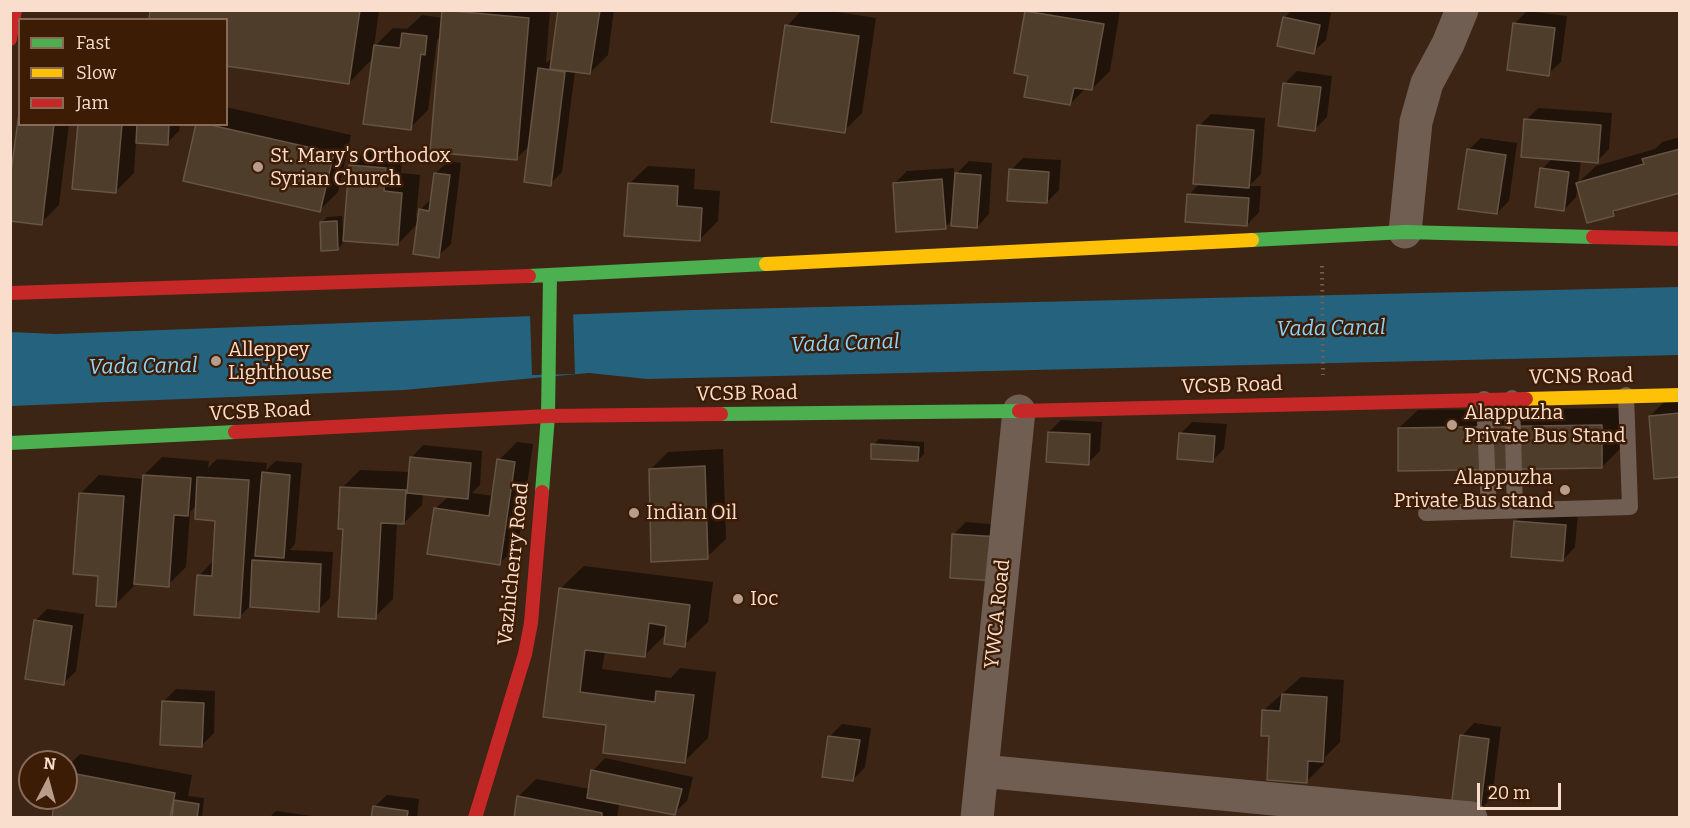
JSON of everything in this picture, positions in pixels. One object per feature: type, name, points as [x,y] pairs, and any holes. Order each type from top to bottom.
[{"type":"main road","points":[[10,39],[15,10]]},
{"type":"main road","points":[[10,293],[550,275],[1405,232],[1680,239]]},
{"type":"main road","name":"Vazhicherry Road","points":[[475,818],[525,654],[531,623],[548,416],[550,275]]},
{"type":"main road","name":"VCNS Road","points":[[1484,399],[1680,395]]},
{"type":"main road","name":"VCSB Road","points":[[10,443],[548,416],[1019,411],[1484,399]]},
{"type":"street","points":[[1405,232],[1416,122],[1427,83],[1448,44],[1462,10]]},
{"type":"street","name":"YWCA Road","points":[[977,818],[1019,411]]},
{"type":"street","points":[[982,771],[1472,818]]},
{"type":"lane","points":[[1426,513],[1630,507],[1626,395]]},
{"type":"lane","points":[[1512,398],[1515,510]]},
{"type":"lane","points":[[1484,399],[1489,511]]},
{"type":"path","points":[[1322,277],[1322,372]]},
{"type":"water","name":"Vada Canal","points":[[1680,287],[1679,355],[647,379],[589,373],[404,390],[11,406],[10,332],[56,334],[692,310]]},
{"type":"pier","points":[[573,311],[575,374],[532,375],[530,313]]},
{"type":"building","points":[[150,10],[360,10],[349,84],[228,66],[228,18],[149,18]]},
{"type":"building","points":[[442,10],[529,18],[517,160],[430,152]]},
{"type":"building","points":[[558,10],[600,10],[590,74],[550,69]]},
{"type":"building","points":[[1025,11],[1104,24],[1092,90],[1074,88],[1070,105],[1024,97],[1028,76],[1014,73]]},
{"type":"building","points":[[1283,17],[1320,25],[1314,54],[1277,46]]},
{"type":"building","points":[[1513,23],[1555,28],[1549,76],[1507,70]]},
{"type":"building","points":[[785,25],[859,36],[845,133],[771,122]]},
{"type":"building","points":[[402,33],[427,36],[425,55],[421,54],[411,130],[363,124],[374,45],[400,48]]},
{"type":"building","points":[[538,68],[565,72],[551,186],[524,182]]},
{"type":"building","points":[[1283,83],[1321,87],[1315,131],[1278,126]]},
{"type":"building","points":[[1524,119],[1601,125],[1598,163],[1521,157]]},
{"type":"building","points":[[18,121],[18,126],[54,126],[42,225],[10,221],[10,179]]},
{"type":"building","points":[[1197,125],[1254,130],[1249,188],[1193,184]]},
{"type":"building","points":[[78,126],[122,126],[116,193],[72,189]]},
{"type":"building","points":[[137,126],[169,126],[168,145],[136,143]]},
{"type":"building","name":"St. Mary's Orthodox Syrian Church","points":[[196,126],[215,126],[334,153],[320,212],[183,181]]},
{"type":"building","points":[[1467,149],[1506,155],[1497,214],[1458,209]]},
{"type":"building","points":[[1680,149],[1680,193],[1613,211],[1614,216],[1587,223],[1576,183],[1644,164],[1642,159]]},
{"type":"building","points":[[349,165],[386,168],[384,191],[402,193],[398,245],[343,241]]},
{"type":"building","points":[[1540,168],[1569,172],[1564,211],[1535,207]]},
{"type":"building","points":[[1009,169],[1049,172],[1047,203],[1007,201]]},
{"type":"building","points":[[434,173],[450,175],[439,258],[413,254],[419,209],[429,211]]},
{"type":"building","points":[[955,173],[981,175],[977,228],[951,226]]},
{"type":"building","points":[[942,179],[946,229],[896,232],[893,183]]},
{"type":"building","points":[[628,183],[678,186],[677,206],[702,208],[700,241],[624,236]]},
{"type":"building","points":[[1187,194],[1249,198],[1247,226],[1185,222]]},
{"type":"building","points":[[337,221],[338,250],[321,251],[320,222]]},
{"type":"building","points":[[1680,413],[1680,477],[1654,479],[1649,416]]},
{"type":"building","points":[[1602,425],[1602,468],[1398,471],[1398,428]]},
{"type":"building","points":[[1048,432],[1090,434],[1089,465],[1046,462]]},
{"type":"building","points":[[1179,433],[1215,436],[1213,462],[1177,459]]},
{"type":"building","points":[[871,444],[919,447],[918,461],[871,459]]},
{"type":"building","points":[[410,457],[471,463],[468,499],[407,493]]},
{"type":"building","points":[[497,459],[515,462],[500,565],[427,554],[434,508],[489,516]]},
{"type":"building","points":[[705,466],[708,559],[651,562],[649,469]]},
{"type":"building","points":[[262,472],[290,475],[284,558],[255,556]]},
{"type":"building","points":[[143,475],[191,478],[188,516],[174,515],[169,587],[134,584]]},
{"type":"building","points":[[197,477],[249,480],[240,618],[194,615],[197,575],[212,576],[215,521],[195,519]]},
{"type":"building","points":[[340,487],[406,490],[404,524],[381,523],[376,619],[338,617],[343,529],[338,529]]},
{"type":"building","points":[[79,493],[124,496],[116,607],[96,606],[98,576],[73,574]]},
{"type":"building","points":[[1514,521],[1566,525],[1563,561],[1511,557]]},
{"type":"building","points":[[952,534],[1001,537],[997,581],[950,578]]},
{"type":"building","points":[[252,560],[321,564],[319,612],[250,607]]},
{"type":"building","points":[[559,588],[690,605],[685,647],[664,644],[666,626],[649,623],[645,657],[585,650],[580,692],[655,702],[656,691],[694,695],[685,763],[603,753],[606,725],[543,717]]},
{"type":"building","points":[[34,620],[72,626],[64,685],[25,679]]},
{"type":"building","points":[[1282,694],[1327,697],[1323,762],[1308,761],[1307,783],[1267,780],[1269,736],[1261,736],[1262,710],[1280,711]]},
{"type":"building","points":[[162,701],[204,703],[202,747],[160,745]]},
{"type":"building","points":[[1460,735],[1489,739],[1480,812],[1451,808]]},
{"type":"building","points":[[828,736],[860,740],[853,781],[822,777]]},
{"type":"building","points":[[591,770],[682,789],[675,815],[587,798]]},
{"type":"building","points":[[78,774],[175,793],[170,818],[52,818],[53,810],[78,810]]},
{"type":"building","points":[[517,796],[602,813],[602,818],[514,818]]},
{"type":"building","points":[[174,800],[199,804],[197,818],[172,818]]},
{"type":"building","points":[[373,806],[408,811],[407,818],[371,818]]},
{"type":"traffic: fast","points":[[1252,240],[1405,232],[1593,237]]},
{"type":"traffic: fast","points":[[529,276],[766,264]]},
{"type":"traffic: fast","points":[[542,492],[548,416],[550,275]]},
{"type":"traffic: fast","points":[[721,414],[1019,411]]},
{"type":"traffic: fast","points":[[10,443],[235,432]]},
{"type":"traffic: slow","points":[[766,264],[1252,240]]},
{"type":"traffic: slow","points":[[1526,399],[1680,395]]},
{"type":"traffic: jam","points":[[10,39],[15,10]]},
{"type":"traffic: jam","points":[[1593,237],[1680,239]]},
{"type":"traffic: jam","points":[[10,293],[529,276]]},
{"type":"traffic: jam","points":[[1019,411],[1526,399]]},
{"type":"traffic: jam","points":[[235,432],[548,416],[721,414]]},
{"type":"traffic: jam","points":[[475,818],[525,654],[531,623],[542,492]]},
{"type":"place","name":"St. Mary's Orthodox Syrian Church","points":[[258,167]]},
{"type":"place","name":"Alleppey Lighthouse","points":[[216,361]]},
{"type":"place","name":"Alappuzha Private Bus Stand","points":[[1452,425]]},
{"type":"place","name":"Alappuzha Private Bus stand","points":[[1565,490]]},
{"type":"place","name":"Indian Oil","points":[[634,513]]},
{"type":"place","name":"Ioc","points":[[738,599]]}]
